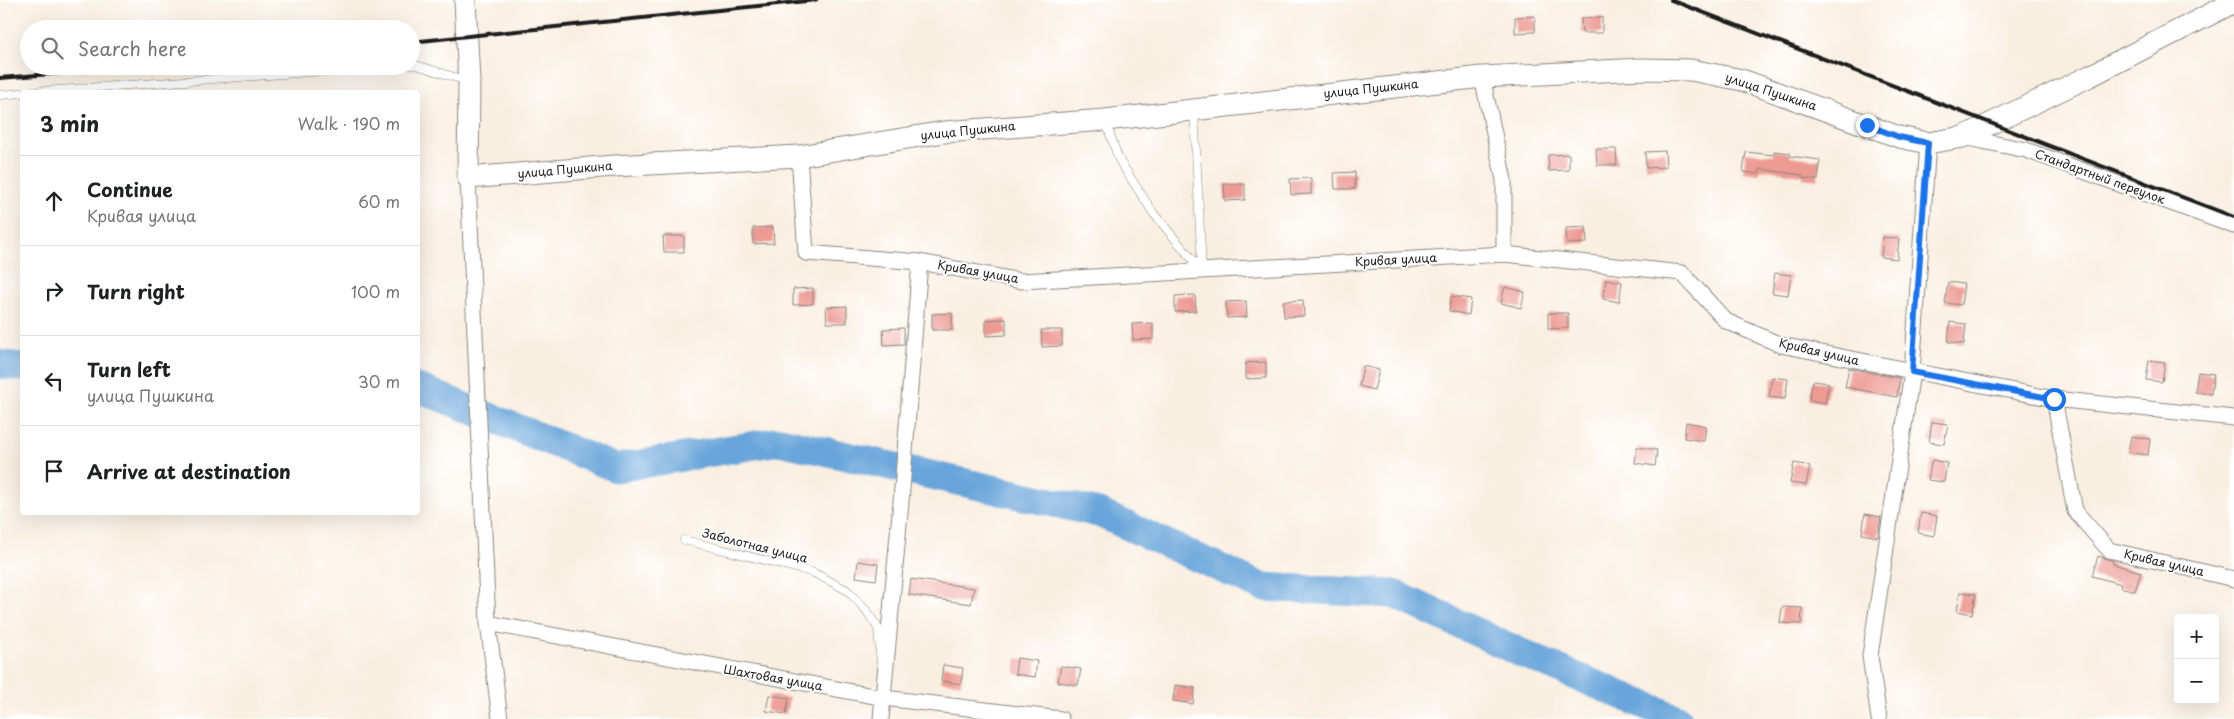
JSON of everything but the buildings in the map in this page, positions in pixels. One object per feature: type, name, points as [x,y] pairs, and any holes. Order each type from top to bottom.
[{"type":"main road","points":[[465,0],[469,82],[468,178]]},
{"type":"main road","name":"улица Пушкина","points":[[468,178],[614,166],[799,156],[944,132],[1105,120],[1194,108],[1482,77],[1642,68],[1690,70],[1742,80],[1899,137],[1928,143],[1957,136],[1963,137],[2090,76],[2234,2]]},
{"type":"street","points":[[1482,77],[1504,180],[1504,254]]},
{"type":"street","name":"Стандартный переулок","points":[[1963,137],[2026,150],[2234,226]]},
{"type":"street","points":[[1879,719],[1870,656],[1912,372],[1928,143]]},
{"type":"street","name":"Кривая улица","points":[[799,156],[806,253],[920,262],[1021,281],[1504,254],[1682,273],[1726,321],[1781,345],[2054,399],[2234,418]]},
{"type":"street","points":[[468,178],[488,623],[500,719]]},
{"type":"street","points":[[881,719],[920,262]]},
{"type":"street","name":"Кривая улица","points":[[2054,399],[2075,511],[2109,550],[2234,580]]},
{"type":"street","name":"Шахтовая улица","points":[[488,623],[884,698],[1061,719]]},
{"type":"lane","points":[[420,66],[469,82]]},
{"type":"lane","points":[[58,90],[268,75]]},
{"type":"lane","points":[[0,95],[20,93]]},
{"type":"lane","points":[[1194,108],[1202,271]]},
{"type":"lane","points":[[1105,120],[1119,160],[1154,214],[1202,271]]},
{"type":"lane","name":"Заболотная улица","points":[[684,540],[812,572],[847,590],[866,610],[878,628],[884,698]]},
{"type":"waterway","points":[[0,364],[20,367]]},
{"type":"waterway","points":[[420,389],[616,468],[780,441],[1099,513],[1262,587],[1394,594],[1528,656],[1678,719]]},
{"type":"railway","points":[[420,41],[816,0]]},
{"type":"railway","points":[[1671,0],[2234,217]]},
{"type":"railway","points":[[0,78],[38,75]]},
{"type":"route","points":[[1867,125],[1899,137],[1928,143],[1912,372],[2054,399]]}]
